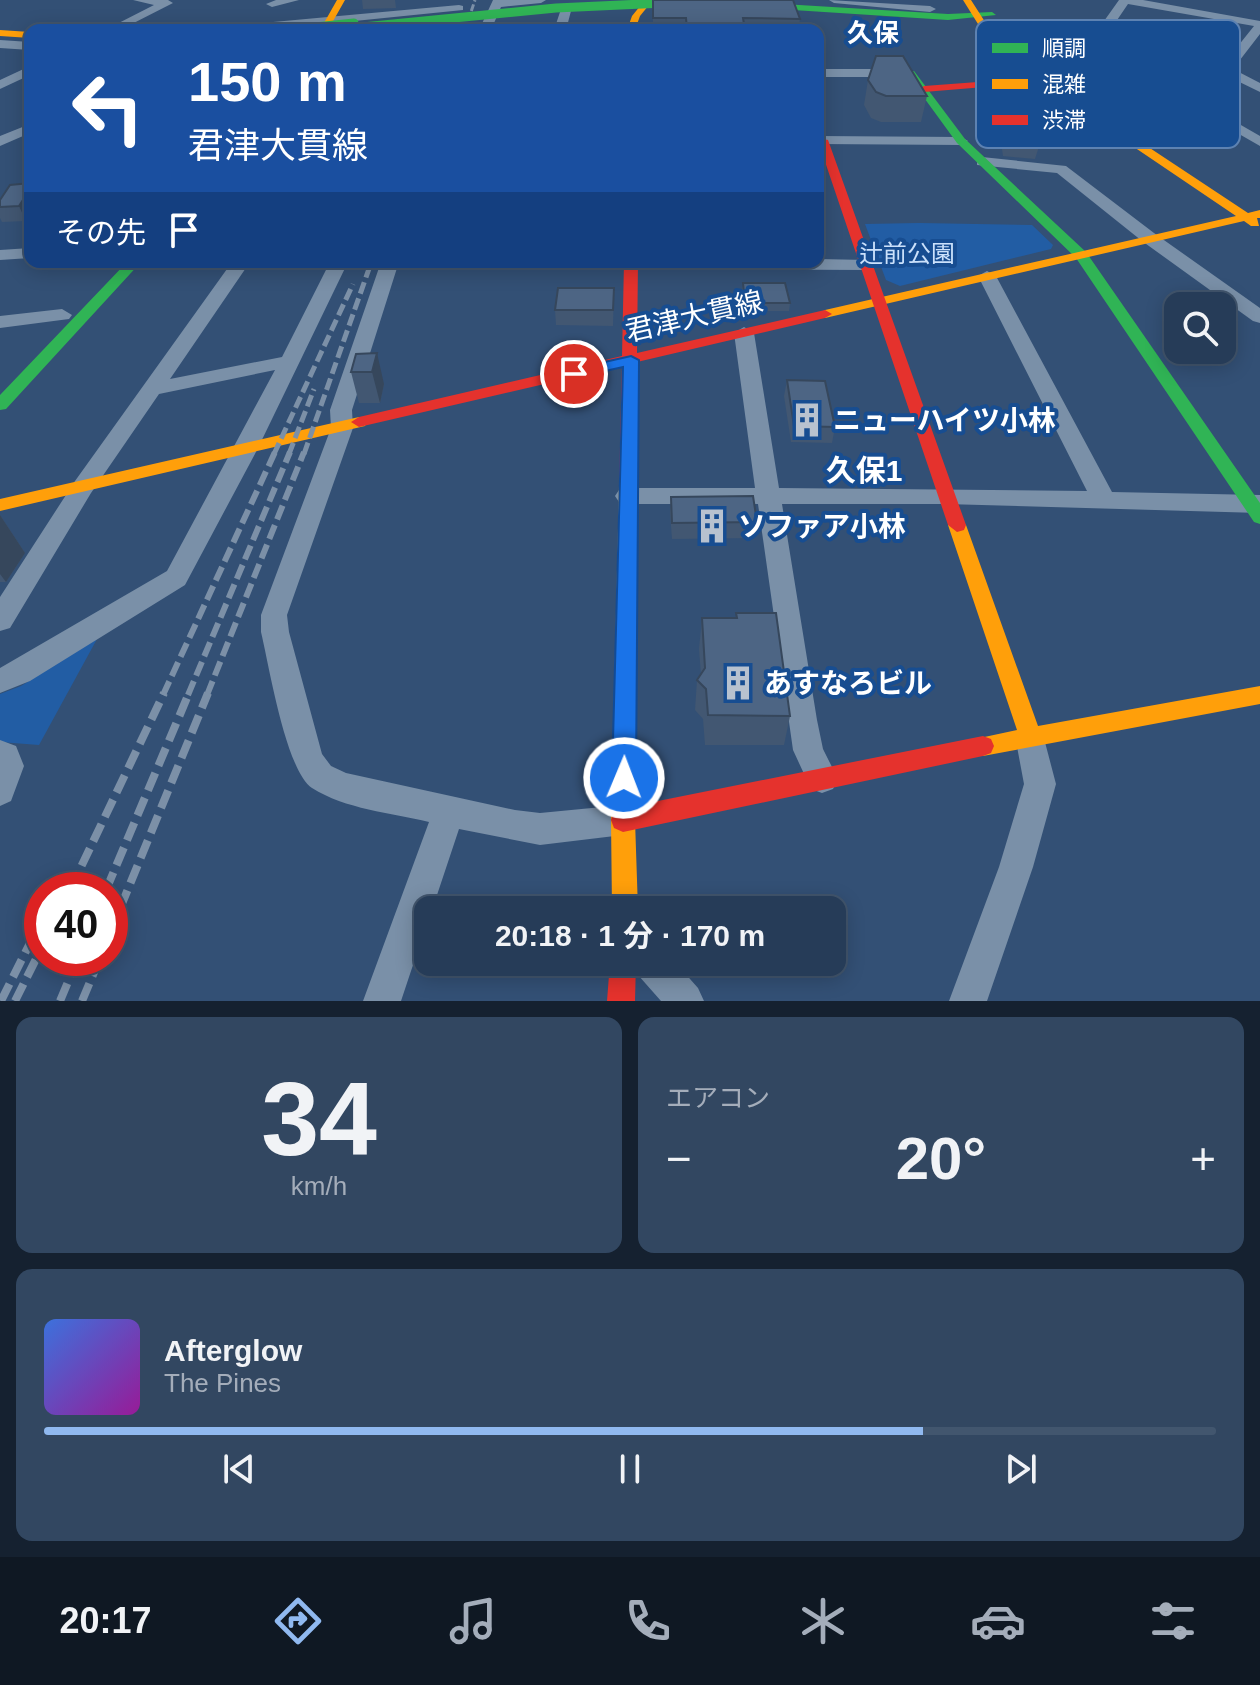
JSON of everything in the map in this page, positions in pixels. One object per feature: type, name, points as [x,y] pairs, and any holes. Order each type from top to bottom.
[{"type":"street","points":[[138,0],[170,2]]},
{"type":"street","points":[[272,4],[294,0]]},
{"type":"street","points":[[329,24],[341,0]]},
{"type":"street","points":[[394,24],[406,0]]},
{"type":"street","points":[[487,24],[498,2],[541,0]]},
{"type":"street","points":[[352,24],[616,0]]},
{"type":"street","points":[[834,0],[948,17]]},
{"type":"street","points":[[1112,20],[1125,0],[1187,6],[1260,25],[1240,51]]},
{"type":"street","points":[[124,24],[170,2]]},
{"type":"street","points":[[487,24],[565,11],[647,4],[684,5]]},
{"type":"street","points":[[635,24],[647,4]]},
{"type":"street","points":[[732,4],[917,10],[979,8]]},
{"type":"street","points":[[732,4],[948,17],[979,8]]},
{"type":"street","points":[[364,24],[556,8],[684,5]]},
{"type":"street","points":[[562,24],[565,11]]},
{"type":"street","points":[[345,24],[400,14],[456,15]]},
{"type":"street","points":[[412,24],[456,15]]},
{"type":"street","points":[[0,36],[24,38]]},
{"type":"street","points":[[1,84],[24,73]]},
{"type":"street","points":[[824,73],[911,73],[961,141],[1081,255],[1257,508]]},
{"type":"street","points":[[1240,77],[1260,88]]},
{"type":"street","points":[[1,84],[24,86]]},
{"type":"street","points":[[927,93],[976,89]]},
{"type":"street","points":[[1240,130],[1260,142]]},
{"type":"street","points":[[0,142],[24,131]]},
{"type":"street","points":[[824,140],[961,141]]},
{"type":"street","points":[[1150,148],[1256,218]]},
{"type":"street","points":[[824,151],[867,265],[1030,736],[1040,784],[1016,867],[968,1001]]},
{"type":"street","points":[[982,162],[1061,169],[1148,237],[1260,317]]},
{"type":"street","name":"君津大貫線","points":[[0,505],[342,428],[1148,237],[1256,218]]},
{"type":"street","points":[[0,255],[24,253]]},
{"type":"street","points":[[824,264],[867,265]]},
{"type":"street","points":[[0,379],[108,268]]},
{"type":"street","points":[[0,405],[128,268]]},
{"type":"street","points":[[0,620],[83,487],[237,268]]},
{"type":"street","points":[[0,681],[20,673],[176,578],[246,450],[336,268]]},
{"type":"street","points":[[388,268],[341,410],[342,428],[274,615],[275,632],[308,761],[320,776],[342,787],[540,829],[623,820],[1030,736],[1260,695]]},
{"type":"street","points":[[625,896],[623,820],[631,268]]},
{"type":"street","points":[[987,276],[1104,500]]},
{"type":"street","points":[[0,322],[62,315]]},
{"type":"street","points":[[744,333],[802,720],[808,750],[822,779]]},
{"type":"street","points":[[150,389],[291,361]]},
{"type":"street","points":[[627,496],[945,496],[1257,508]]},
{"type":"street","points":[[0,754],[5,756],[9,766],[0,791]]},
{"type":"street","points":[[382,1001],[449,812]]},
{"type":"street","points":[[621,1001],[622,976]]},
{"type":"street","points":[[663,976],[685,1001]]},
{"type":"green space","name":"辻前公園","points":[[865,224],[1032,225],[1053,245],[1051,249],[900,286],[886,280]]},
{"type":"green space","points":[[97,639],[39,745],[0,742],[0,694],[21,686]]},
{"type":"building","points":[[653,0],[793,0],[800,19],[743,18],[744,24],[686,24],[686,18],[653,18]]},
{"type":"building","points":[[876,56],[903,56],[927,96],[886,96],[876,92],[868,80]]},
{"type":"building","points":[[24,184],[24,198],[19,206],[0,207],[0,200],[10,185]]},
{"type":"building","points":[[743,283],[785,283],[790,303],[745,303]]},
{"type":"building","points":[[558,288],[614,288],[613,310],[555,310]]},
{"type":"building","points":[[377,353],[372,372],[351,372],[356,354]]},
{"type":"building","points":[[787,380],[825,381],[835,427],[794,426]]},
{"type":"building","points":[[753,496],[757,522],[672,523],[671,497]]},
{"type":"building","name":"あすなろビル","points":[[736,613],[776,613],[790,716],[708,715],[706,689],[697,680],[705,668],[702,618],[737,618]]},
{"type":"railway","points":[[467,24],[475,0]]},
{"type":"railway","points":[[304,454],[369,268]]},
{"type":"railway","points":[[274,454],[353,284]]},
{"type":"railway","points":[[289,454],[314,389]]},
{"type":"railway","points":[[163,695],[275,452]]},
{"type":"railway","points":[[188,695],[290,452]]},
{"type":"railway","points":[[207,695],[304,452]]},
{"type":"railway","points":[[79,872],[164,693]]},
{"type":"railway","points":[[114,872],[189,693]]},
{"type":"railway","points":[[128,889],[208,693]]},
{"type":"railway","points":[[1,1001],[24,955]]},
{"type":"railway","points":[[15,1001],[28,976]]},
{"type":"railway","points":[[60,1001],[70,976]]},
{"type":"railway","points":[[82,1001],[92,976]]},
{"type":"traffic: fast","points":[[393,24],[556,8],[664,3]]},
{"type":"traffic: fast","points":[[751,5],[948,17],[992,15]]},
{"type":"traffic: fast","points":[[344,24],[354,23]]},
{"type":"traffic: fast","points":[[911,73],[961,141],[1081,255],[1260,517]]},
{"type":"traffic: fast","points":[[0,405],[128,268]]},
{"type":"traffic: slow","points":[[327,24],[341,0]]},
{"type":"traffic: slow","points":[[633,24],[649,0]]},
{"type":"traffic: slow","points":[[967,0],[980,20]]},
{"type":"traffic: slow","points":[[0,33],[24,35]]},
{"type":"traffic: slow","points":[[1143,148],[1255,223]]},
{"type":"traffic: slow","points":[[825,314],[1260,214]]},
{"type":"traffic: slow","points":[[0,505],[359,422]]},
{"type":"traffic: slow","points":[[625,896],[628,486]]},
{"type":"traffic: slow","points":[[957,525],[1030,736]]},
{"type":"traffic: slow","points":[[983,746],[1260,695]]},
{"type":"traffic: jam","points":[[924,89],[976,85]]},
{"type":"traffic: jam","points":[[824,143],[957,525]]},
{"type":"traffic: jam","points":[[628,486],[631,268]]},
{"type":"traffic: jam","points":[[359,422],[825,314]]},
{"type":"traffic: jam","points":[[623,820],[983,746]]},
{"type":"traffic: jam","points":[[621,1001],[622,976]]},
{"type":"place","name":"ニューハイツ小林","points":[[807,420]]},
{"type":"place","name":"ソファア小林","points":[[712,526]]},
{"type":"place","name":"あすなろビル","points":[[738,683]]},
{"type":"district","name":"久保","points":[[873,33]]},
{"type":"district","name":"久保1","points":[[864,471]]},
{"type":"route","points":[[574,374],[631,360],[624,778]]}]
